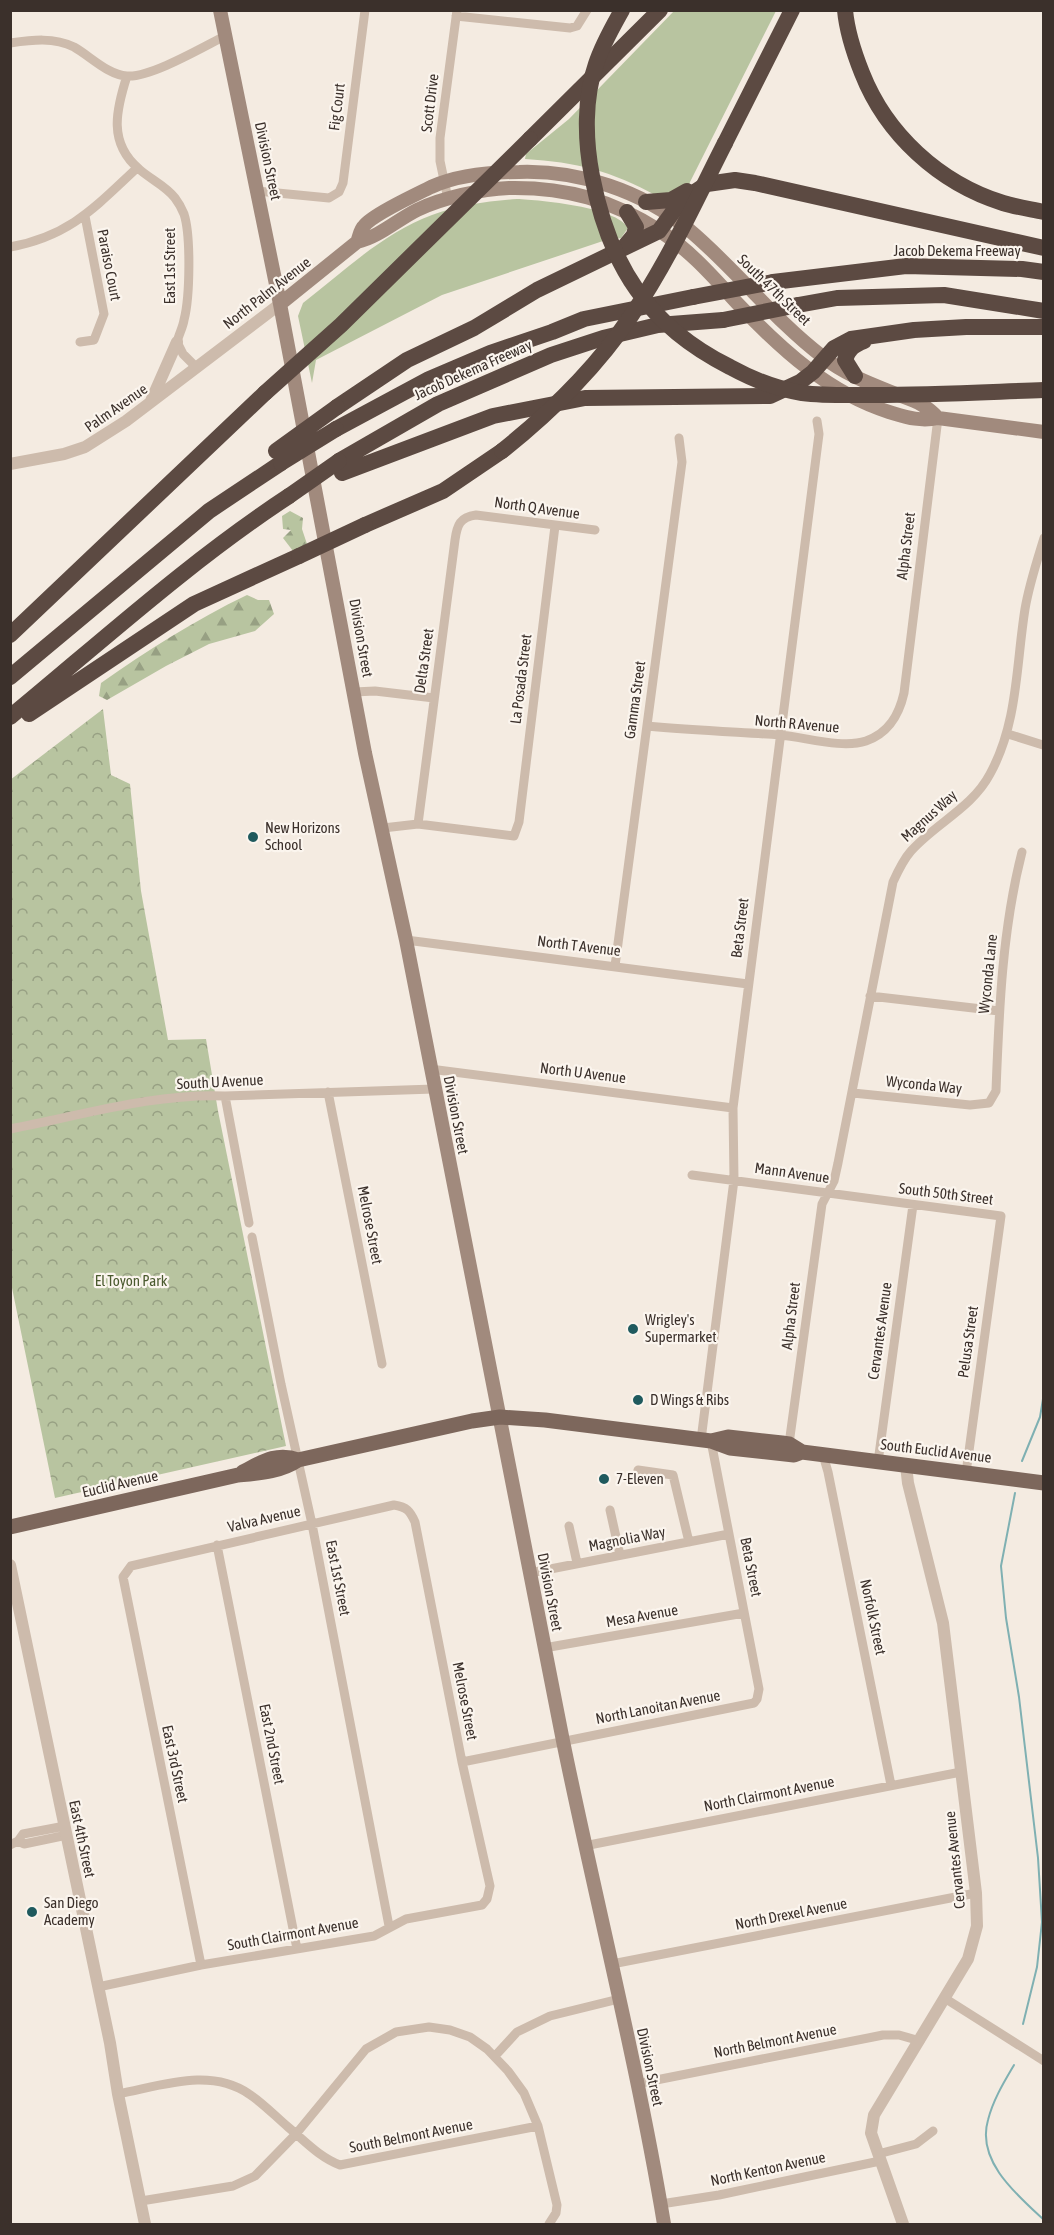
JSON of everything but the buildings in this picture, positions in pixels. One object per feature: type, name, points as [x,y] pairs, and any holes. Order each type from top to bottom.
[{"type":"highway","points":[[622,10],[595,65],[588,102],[587,155],[598,208],[613,250],[635,288],[656,316],[682,339],[715,360],[756,380],[802,393],[910,395],[1044,390]]},
{"type":"highway","points":[[10,635],[265,393],[341,325],[660,10]]},
{"type":"highway","points":[[10,726],[194,604],[443,491],[502,451],[540,421],[570,392],[631,317],[669,254],[792,10]]},
{"type":"highway","points":[[845,10],[853,51],[868,87],[892,127],[918,156],[962,184],[1002,203],[1044,212]]},
{"type":"highway","points":[[646,202],[671,200],[684,192],[707,184],[735,180],[1044,248]]},
{"type":"highway","points":[[279,457],[337,407],[406,360],[474,328],[537,290],[659,231],[681,201],[707,184]]},
{"type":"highway","points":[[621,250],[634,235],[636,227],[627,212]]},
{"type":"highway","name":"Jacob Dekema Freeway","points":[[10,677],[209,511],[279,457],[429,379],[490,353],[543,336],[584,319],[773,282],[906,266],[1022,269],[1044,272]]},
{"type":"highway","name":"Jacob Dekema Freeway","points":[[341,467],[438,404],[551,355],[603,338],[658,325],[723,320],[837,298],[944,295],[1044,311]]},
{"type":"highway","points":[[10,717],[251,521],[289,496],[341,467],[493,416],[585,398],[770,396],[800,382],[813,372],[834,348],[851,339],[914,330],[1044,327]]},
{"type":"highway","points":[[855,376],[845,360],[848,352],[855,344],[875,336]]},
{"type":"main road","name":"Division Street","points":[[220,10],[280,304],[354,692],[406,940],[544,1648],[584,1846],[612,1964],[664,2224]]},
{"type":"main road","name":"North Palm Avenue","points":[[357,242],[363,226],[412,196],[444,181],[485,173],[538,171],[592,180]]},
{"type":"main road","name":"South 47th Street","points":[[592,180],[623,191],[670,215],[689,230],[791,331],[825,359],[855,376],[928,407],[938,418]]},
{"type":"main road","name":"North Palm Avenue","points":[[280,304],[357,242],[370,239],[418,210],[448,199],[507,188],[537,189],[589,196]]},
{"type":"main road","name":"South 47th Street","points":[[589,196],[627,212],[659,231],[692,255],[786,350],[829,385],[866,404],[923,421],[938,418],[1044,432]]},
{"type":"main road","name":"Euclid Avenue","points":[[10,1527],[237,1474],[262,1461],[286,1456],[298,1460],[472,1421],[500,1417],[579,1424],[706,1441]]},
{"type":"main road","name":"South Euclid Avenue","points":[[706,1441],[730,1448],[780,1454],[794,1455],[796,1448],[823,1455],[1044,1484]]},
{"type":"street","name":"Fig Court","points":[[257,191],[329,198],[339,192],[343,183],[364,10]]},
{"type":"street","points":[[457,13],[570,28],[577,26],[587,10]]},
{"type":"street","name":"Scott Drive","points":[[448,199],[440,161],[440,138],[457,13]]},
{"type":"street","points":[[10,43],[53,40],[73,46],[117,74],[127,76],[144,75],[225,36]]},
{"type":"street","name":"East 1st Street","points":[[127,76],[117,107],[116,126],[122,149],[137,168],[174,196],[184,213],[188,233],[188,293],[177,342]]},
{"type":"street","points":[[10,247],[44,239],[70,226],[85,216],[137,168]]},
{"type":"street","name":"Paraiso Court","points":[[80,342],[94,340],[104,314],[85,216]]},
{"type":"street","name":"North Palm Avenue","points":[[197,368],[280,304]]},
{"type":"street","points":[[177,342],[183,354],[197,368]]},
{"type":"street","points":[[150,403],[177,342]]},
{"type":"street","name":"Palm Avenue","points":[[10,464],[64,454],[85,447],[197,368]]},
{"type":"street","name":"Alpha Street","points":[[906,678],[938,418]]},
{"type":"street","name":"Beta Street","points":[[757,1699],[759,1689],[729,1534],[706,1441],[734,1180],[733,1108],[819,434],[817,421]]},
{"type":"street","name":"Gamma Street","points":[[615,966],[682,462],[680,438]]},
{"type":"street","name":"North Q Avenue","points":[[476,515],[595,531]]},
{"type":"street","name":"Delta Street","points":[[418,824],[456,532],[459,523],[466,516],[476,515]]},
{"type":"street","name":"La Posada Street","points":[[418,824],[514,836],[519,822],[555,526]]},
{"type":"street","name":"Magnus Way","points":[[828,1192],[834,1181],[853,1093],[893,882],[904,859],[912,849],[965,806],[987,780],[1002,749],[1008,734],[1025,606],[1044,538]]},
{"type":"street","name":"North R Avenue","points":[[647,726],[736,734],[780,735],[845,744],[868,740],[884,730],[898,714],[906,678]]},
{"type":"street","points":[[354,692],[375,691],[434,698]]},
{"type":"street","points":[[1008,734],[1043,745]]},
{"type":"street","points":[[383,828],[418,824]]},
{"type":"street","name":"Wyconda Lane","points":[[991,1100],[996,1091],[999,1011],[1006,940],[1022,852]]},
{"type":"street","name":"North T Avenue","points":[[406,940],[748,984]]},
{"type":"street","points":[[870,996],[999,1011]]},
{"type":"street","name":"North U Avenue","points":[[430,1069],[733,1108]]},
{"type":"street","name":"South U Avenue","points":[[10,1129],[126,1106],[199,1095],[434,1089]]},
{"type":"street","name":"Melrose Street","points":[[328,1092],[382,1364]]},
{"type":"street","name":"Wyconda Way","points":[[853,1093],[970,1106],[988,1103],[991,1100]]},
{"type":"street","points":[[225,1096],[249,1223]]},
{"type":"street","name":"Mann Avenue","points":[[692,1175],[828,1192],[887,1202]]},
{"type":"street","name":"Alpha Street","points":[[796,1448],[822,1204],[828,1192]]},
{"type":"street","name":"South 50th Street","points":[[887,1202],[1001,1216]]},
{"type":"street","name":"Cervantes Avenue","points":[[878,1461],[913,1205]]},
{"type":"street","name":"Pelusa Street","points":[[966,1473],[1001,1216]]},
{"type":"street","name":"East 1st Street","points":[[252,1237],[312,1524],[389,1926]]},
{"type":"street","name":"Norfolk Street","points":[[823,1455],[891,1785]]},
{"type":"street","name":"Cervantes Avenue","points":[[903,2224],[871,2133],[874,2115],[946,1999],[968,1959],[977,1927],[976,1893],[943,1623],[908,1483],[906,1465]]},
{"type":"street","points":[[638,1470],[673,1475],[689,1542]]},
{"type":"street","name":"Valva Avenue","points":[[127,1570],[131,1566],[217,1545],[394,1505],[409,1510]]},
{"type":"street","name":"Melrose Street","points":[[409,1510],[415,1522],[462,1762],[490,1886],[487,1899]]},
{"type":"street","points":[[610,1510],[620,1555]]},
{"type":"street","points":[[569,1526],[577,1563]]},
{"type":"street","name":"Magnolia Way","points":[[530,1573],[729,1534]]},
{"type":"street","name":"East 2nd Street","points":[[217,1545],[297,1949]]},
{"type":"street","name":"East 4th Street","points":[[10,1565],[145,2224]]},
{"type":"street","name":"East 3rd Street","points":[[127,1570],[123,1577],[123,1586],[201,1965]]},
{"type":"street","name":"Mesa Avenue","points":[[544,1648],[744,1613]]},
{"type":"street","name":"North Lanoitan Avenue","points":[[462,1762],[754,1703],[757,1699]]},
{"type":"street","name":"North Clairmont Avenue","points":[[584,1846],[961,1772]]},
{"type":"street","points":[[14,1843],[22,1834],[66,1831]]},
{"type":"street","name":"North Drexel Avenue","points":[[612,1964],[976,1893]]},
{"type":"street","name":"South Clairmont Avenue","points":[[98,1987],[201,1965],[374,1936],[406,1919],[482,1905],[487,1899]]},
{"type":"street","points":[[495,2056],[517,2032],[550,2016],[619,1999]]},
{"type":"street","points":[[946,1999],[1044,2061]]},
{"type":"street","points":[[141,2201],[233,2186],[262,2170],[296,2134],[366,2049],[396,2032],[418,2027],[450,2030],[479,2042],[495,2056],[524,2092],[538,2126],[557,2205],[556,2213],[549,2224]]},
{"type":"street","name":"North Belmont Avenue","points":[[636,2084],[883,2035],[899,2035],[920,2041]]},
{"type":"street","name":"South Belmont Avenue","points":[[118,2094],[193,2080],[232,2084],[249,2094],[325,2159],[340,2165],[538,2126]]},
{"type":"street","name":"North Kenton Avenue","points":[[661,2204],[719,2195],[879,2158],[916,2144],[933,2131]]},
{"type":"green space","points":[[674,11],[776,11],[689,184],[673,193],[657,196],[624,180],[593,169],[525,159],[526,154],[569,119]]},
{"type":"green space","points":[[517,199],[559,203],[594,210],[621,221],[628,228],[621,238],[603,241],[442,295],[316,360],[312,383],[298,316],[303,303],[364,254],[414,223],[463,206]]},
{"type":"green space","points":[[290,511],[303,518],[302,529],[307,544],[293,551],[283,538],[291,530],[283,529],[282,516]]},
{"type":"green space","points":[[247,595],[258,600],[269,600],[274,614],[255,631],[209,644],[107,700],[99,696],[101,683],[190,625]]},
{"type":"green space","name":"El Toyon Park","points":[[103,709],[111,775],[130,784],[141,891],[168,1040],[206,1039],[218,1111],[286,1446],[55,1498],[11,1283],[10,780]]},
{"type":"waterway","points":[[1022,1461],[1040,1417],[1044,1393]]},
{"type":"waterway","points":[[1015,1493],[1001,1566],[1038,1858],[1042,1922],[1037,1967],[1023,2024]]},
{"type":"waterway","points":[[1014,2065],[990,2113],[986,2135],[988,2149],[1001,2176],[1044,2220]]},
{"type":"place","name":"New Horizons School","points":[[253,837]]},
{"type":"place","name":"Wrigley's Supermarket","points":[[633,1329]]},
{"type":"place","name":"D Wings & Ribs","points":[[638,1400]]},
{"type":"place","name":"7-Eleven","points":[[604,1479]]},
{"type":"place","name":"San Diego Academy","points":[[32,1912]]}]
